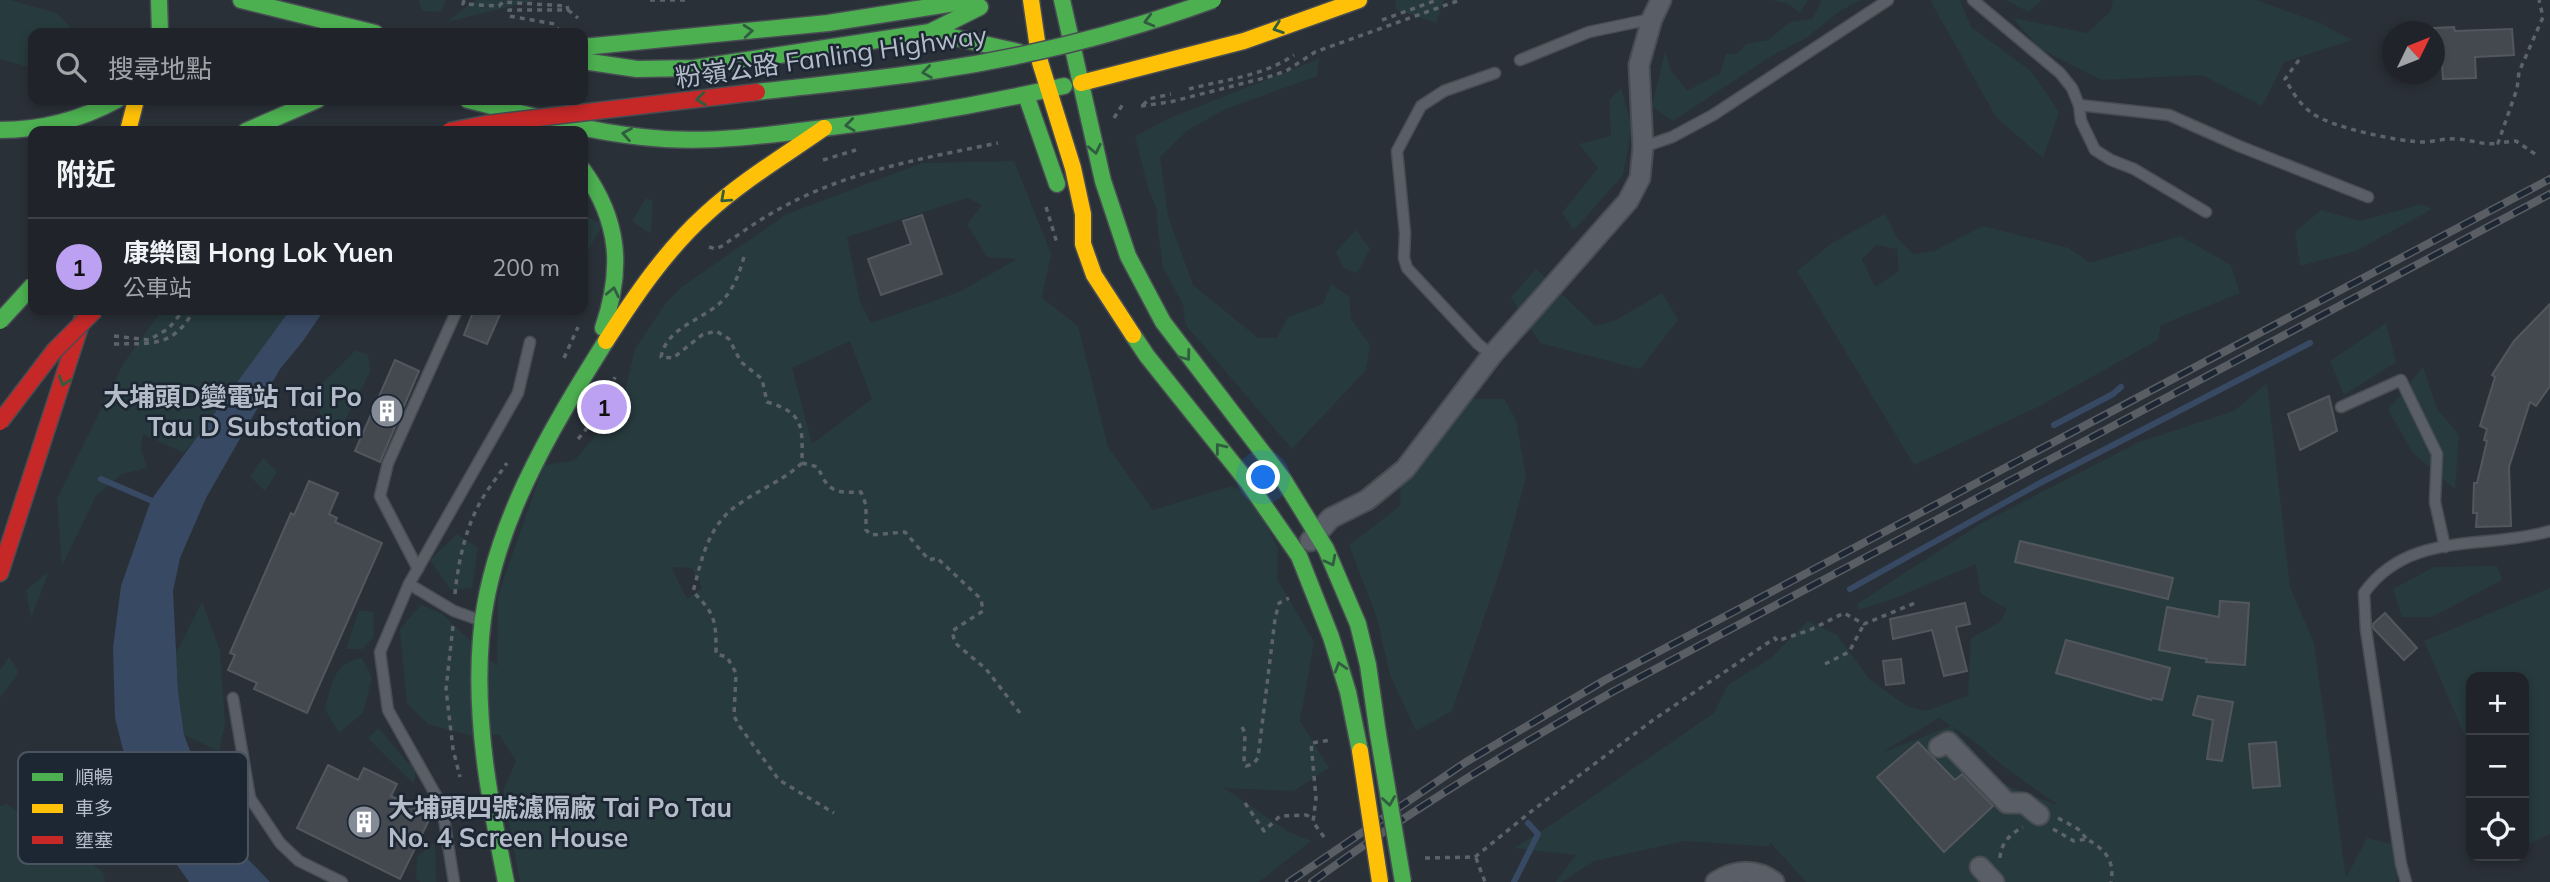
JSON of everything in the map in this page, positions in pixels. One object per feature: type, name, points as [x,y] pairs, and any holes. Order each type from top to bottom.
[{"type":"main road","points":[[159,0],[160,28]]},
{"type":"main road","points":[[241,0],[282,6],[358,28]]},
{"type":"main road","name":"粉嶺公路 Fanling Highway","points":[[588,46],[920,12],[974,0]]},
{"type":"main road","points":[[588,62],[637,69],[694,68],[930,32],[991,0]]},
{"type":"main road","points":[[1031,0],[1040,62],[1073,168],[1083,214],[1083,244]]},
{"type":"main road","points":[[1062,0],[1070,46],[1109,205],[1140,283],[1176,342],[1272,463],[1301,507],[1333,565],[1357,623],[1363,643],[1403,882]]},
{"type":"main road","name":"粉嶺公路 Fanling Highway","points":[[475,126],[934,71],[1053,47],[1177,13],[1213,0]]},
{"type":"main road","points":[[490,105],[640,136],[692,140],[768,135],[876,122],[1048,90],[1180,59],[1244,41],[1359,0]]},
{"type":"main road","points":[[930,32],[1014,50],[1081,83]]},
{"type":"main road","points":[[843,44],[868,59],[882,79],[876,122]]},
{"type":"main road","points":[[1026,94],[1052,164],[1061,198]]},
{"type":"main road","points":[[46,126],[90,113],[107,105]]},
{"type":"main road","points":[[129,126],[135,105]]},
{"type":"main road","points":[[256,126],[304,105]]},
{"type":"main road","points":[[524,113],[540,126]]},
{"type":"main road","points":[[506,882],[492,816],[482,731],[479,672],[489,586],[515,504],[594,358],[623,313],[690,230],[732,192],[824,128]]},
{"type":"main road","points":[[0,130],[28,129]]},
{"type":"main road","points":[[588,178],[604,203],[616,264],[614,290],[594,358]]},
{"type":"main road","points":[[1067,220],[1083,244],[1094,275],[1147,356],[1247,481],[1299,556],[1331,637],[1348,692],[1380,882]]},
{"type":"main road","points":[[0,321],[28,290]]},
{"type":"main road","points":[[0,573],[84,315]]},
{"type":"main road","points":[[0,422],[54,351],[90,315]]},
{"type":"street","points":[[1299,556],[1331,518],[1367,500],[1405,468],[1492,355],[1628,201],[1640,178],[1643,148],[1639,65],[1652,19],[1661,0]]},
{"type":"street","points":[[1940,747],[1948,742],[2007,803],[2024,803],[2041,820]]},
{"type":"street","points":[[1980,867],[2000,881]]},
{"type":"street","points":[[1716,882],[1743,872],[1766,876],[1774,882]]},
{"type":"lane","points":[[1643,148],[1672,137],[1713,115],[1888,0]]},
{"type":"lane","points":[[1973,0],[2060,73],[2072,88],[2081,121],[2095,150],[2134,169],[2206,212]]},
{"type":"lane","points":[[1520,60],[1589,32],[1652,19]]},
{"type":"lane","points":[[1492,355],[1478,344],[1407,268],[1396,151],[1421,106],[1444,91],[1495,73]]},
{"type":"lane","points":[[2078,105],[2169,115],[2368,197]]},
{"type":"lane","points":[[418,569],[380,496],[388,463],[455,315]]},
{"type":"lane","points":[[454,882],[442,806],[388,710],[380,652],[408,584],[519,393],[530,342]]},
{"type":"lane","points":[[2341,407],[2400,380],[2437,454],[2435,502],[2445,547]]},
{"type":"lane","points":[[2406,882],[2365,631],[2364,593],[2389,565],[2423,550],[2550,531]]},
{"type":"lane","points":[[408,584],[454,611],[483,621]]},
{"type":"lane","points":[[233,698],[242,752]]},
{"type":"lane","points":[[248,786],[250,798],[280,844],[299,861],[342,882]]},
{"type":"path","points":[[464,0],[463,4],[475,5],[499,6],[503,2],[567,6]]},
{"type":"path","points":[[557,28],[555,24],[509,16],[509,10],[568,10],[567,0]]},
{"type":"path","points":[[650,0],[688,0]]},
{"type":"path","points":[[1142,106],[1170,102],[1268,78],[1286,71],[1315,52],[1460,0]]},
{"type":"path","points":[[2498,143],[2517,89],[2519,72],[2543,17],[2539,0]]},
{"type":"path","points":[[2299,60],[2284,79],[2297,99],[2312,114],[2334,124],[2402,140],[2423,142],[2457,139],[2487,145],[2516,141],[2535,154]]},
{"type":"path","points":[[1113,126],[1116,112],[1131,100]]},
{"type":"path","points":[[702,243],[711,248],[722,246],[782,207],[864,174],[928,157],[998,143]]},
{"type":"path","points":[[821,161],[867,147]]},
{"type":"path","points":[[744,257],[736,282],[720,302],[671,338],[663,346],[661,358],[673,358],[702,335],[716,331],[729,339],[741,362],[762,379],[767,402],[781,406],[796,416],[802,427],[802,463],[790,474],[739,503],[713,528],[693,592],[708,606],[716,621],[716,654],[727,657],[736,673],[734,716],[740,727],[779,780],[834,813]]},
{"type":"path","points":[[114,336],[149,340],[168,329],[180,315]]},
{"type":"path","points":[[114,344],[160,343],[177,333],[190,315]]},
{"type":"path","points":[[560,368],[579,324]]},
{"type":"path","points":[[572,447],[589,428],[611,390],[614,379]]},
{"type":"path","points":[[456,590],[459,565],[481,500],[512,455]]},
{"type":"path","points":[[802,463],[818,467],[824,483],[830,489],[846,493],[860,492],[866,505],[866,530],[871,535],[905,532],[929,560],[937,558],[981,598],[983,611],[952,631],[955,643],[986,669],[1020,713]]},
{"type":"path","points":[[1242,727],[1245,733],[1246,766],[1253,764],[1258,758],[1279,603],[1294,596]]},
{"type":"path","points":[[1825,664],[1849,652],[1864,624],[1915,603]]},
{"type":"path","points":[[1425,858],[1475,857],[1653,720],[1775,638],[1777,641],[1810,630],[1844,613],[1864,624]]},
{"type":"path","points":[[1324,837],[1313,822],[1316,798],[1311,743],[1341,739]]},
{"type":"path","points":[[1245,803],[1264,831],[1280,816],[1306,815],[1314,818]]},
{"type":"path","points":[[2041,820],[2074,841],[2087,839]]},
{"type":"path","points":[[2000,881],[2000,851],[2004,843],[2013,832],[2041,820],[2064,821],[2101,848],[2109,857],[2113,869],[2111,882]]},
{"type":"path","points":[[1475,857],[1485,882]]},
{"type":"green space","points":[[10,0],[57,13],[71,28],[28,28],[28,67],[0,59],[0,1]]},
{"type":"green space","points":[[419,0],[446,0],[440,12],[422,11]]},
{"type":"green space","points":[[476,0],[536,0],[447,22]]},
{"type":"green space","points":[[1396,0],[1444,0],[1436,23],[1395,9]]},
{"type":"green space","points":[[1769,0],[1808,0],[1800,13],[1787,3]]},
{"type":"green space","points":[[1822,0],[1861,0],[1840,11],[1806,38],[1773,55],[1673,121],[1652,107],[1665,51],[1671,70],[1687,91],[1720,73],[1726,54],[1736,54],[1747,44],[1768,40],[1790,22],[1812,19]]},
{"type":"green space","points":[[1930,0],[1960,0],[1971,27],[2031,71],[2059,112],[2043,158],[1996,117]]},
{"type":"green space","points":[[2006,0],[2042,0],[2028,12]]},
{"type":"green space","points":[[2113,0],[2256,0],[2320,23],[2352,40],[2284,62],[2262,106],[2202,75],[2101,80],[2039,48],[2013,18],[2087,33],[2111,11]]},
{"type":"green space","points":[[1319,59],[1317,76],[1226,109],[1188,130],[1160,157],[1168,216],[1193,285],[1258,338],[1277,338],[1288,317],[1323,304],[1331,284],[1349,296],[1351,319],[1370,345],[1366,370],[1292,449],[1185,324],[1183,304],[1163,268],[1158,213],[1148,188],[1135,136],[1172,117]]},
{"type":"green space","points":[[1621,88],[1632,127],[1623,175],[1574,230],[1562,213],[1598,168],[1579,144],[1611,136],[1609,100]]},
{"type":"green space","points":[[1014,161],[1051,254],[1042,298],[1078,326],[1108,447],[1153,510],[1232,486],[1251,496],[1278,548],[1277,579],[1314,642],[1300,721],[1329,768],[1294,791],[1224,788],[1289,832],[1311,841],[1259,882],[520,882],[503,791],[516,761],[499,734],[475,737],[428,724],[407,703],[400,629],[421,605],[441,613],[497,666],[498,595],[544,465],[574,461],[622,404],[635,349],[665,304],[683,286],[787,214],[922,163]],"holes":[[[967,198],[982,205],[967,224],[987,257],[1017,259],[959,292],[871,323],[860,302],[847,237]],[[850,341],[872,399],[812,444],[792,368]],[[671,567],[692,568],[702,588],[687,599]]]},
{"type":"green space","points":[[646,198],[653,201],[651,234],[632,221]]},
{"type":"green space","points":[[2422,204],[2432,209],[2356,251],[2300,266],[2295,232],[2321,210],[2360,221]]},
{"type":"green space","points":[[1885,214],[1897,238],[1913,254],[1934,251],[1983,226],[2069,248],[2090,263],[2180,236],[2231,265],[2240,293],[2161,325],[2158,340],[2038,407],[1914,465],[1797,271],[1832,243]],"holes":[[[1876,245],[1897,249],[1899,271],[1875,287],[1862,259]]]},
{"type":"green space","points":[[588,218],[603,225],[588,250]]},
{"type":"green space","points":[[1356,230],[1370,249],[1357,273],[1343,268],[1336,252]]},
{"type":"green space","points":[[1536,269],[1595,326],[1616,320],[1662,293],[1678,320],[1640,369],[1540,343],[1511,297]]},
{"type":"green space","points":[[158,315],[286,315],[229,396],[184,453],[143,434],[141,449],[147,468],[122,474],[96,496],[62,566],[57,499],[123,364]]},
{"type":"green space","points":[[2386,323],[2396,362],[2344,395],[2330,361]]},
{"type":"green space","points":[[356,350],[368,355],[370,372],[342,426],[323,424],[314,392]]},
{"type":"green space","points":[[2423,367],[2437,409],[2459,435],[2455,489],[2413,453],[2388,410]]},
{"type":"green space","points":[[2267,383],[2290,587],[2314,643],[2346,878],[2367,838],[2403,847],[2396,882],[1806,882],[1770,842],[1769,846],[1760,846],[1685,841],[1594,861],[1562,882],[1556,882],[1576,855],[1514,848],[1714,713],[1728,685],[1771,658],[1808,621],[1837,635],[1870,680],[1907,706],[1925,711],[1968,696],[1971,638],[2000,622],[2007,609],[1981,594],[1976,564],[1890,600],[1859,610],[1857,604],[1980,524],[2139,442],[2234,411]],"holes":[[[1939,718],[1974,741],[2003,766],[2059,806],[2004,784],[1951,726],[1881,753]]]},
{"type":"green space","points":[[1470,399],[1504,399],[1516,420],[1526,477],[1503,562],[1452,711],[1416,731],[1390,675],[1377,618],[1349,545],[1400,506],[1401,458]]},
{"type":"green space","points":[[263,458],[277,472],[265,491],[250,476]]},
{"type":"green space","points":[[457,534],[478,548],[472,588],[451,590],[430,560]]},
{"type":"green space","points":[[2497,566],[2502,580],[2432,617],[2402,617],[2393,589],[2434,567]]},
{"type":"green space","points":[[49,571],[31,618],[26,590]]},
{"type":"green space","points":[[2550,588],[2550,834],[2529,844],[2529,672],[2466,672],[2466,738],[2424,641]]},
{"type":"green space","points":[[202,602],[220,651],[225,724],[219,751],[184,735],[178,691],[176,653]]},
{"type":"green space","points":[[359,610],[373,612],[374,637],[362,649],[346,649]]},
{"type":"green space","points":[[9,657],[19,672],[0,698],[0,670]]},
{"type":"green space","points":[[362,658],[372,677],[363,713],[339,733],[325,709],[330,691],[339,670]]},
{"type":"green space","points":[[379,728],[406,761],[416,768],[414,784],[368,738]]},
{"type":"green space","points":[[7,804],[18,812],[18,864],[92,864],[103,872],[105,882],[0,882],[0,806]]},
{"type":"green space","points":[[435,842],[436,882],[420,882],[416,878],[417,857]]},
{"type":"water","points":[[286,315],[321,315],[280,369],[206,498],[180,558],[173,591],[178,691],[184,735],[191,752],[124,752],[115,718],[113,648],[121,586],[151,500]]},
{"type":"water","points":[[248,859],[270,882],[189,882],[176,864],[248,864]]},
{"type":"building","points":[[2445,27],[2454,27],[2455,31],[2512,29],[2514,55],[2475,57],[2476,78],[2445,79]]},
{"type":"building","points":[[922,215],[942,274],[881,295],[868,259],[911,244],[903,221]]},
{"type":"building","points":[[2550,304],[2550,386],[2536,406],[2530,402],[2509,467],[2511,526],[2476,527],[2477,513],[2473,513],[2474,483],[2477,483],[2487,441],[2484,440],[2487,429],[2480,426],[2495,377],[2492,375],[2514,341]]},
{"type":"building","points":[[472,315],[500,315],[487,344],[464,335]]},
{"type":"building","name":"大埔頭D變電站 Tai Po Tau D Substation","points":[[395,360],[419,371],[380,462],[355,451]]},
{"type":"building","points":[[2329,396],[2337,431],[2300,450],[2288,414]]},
{"type":"building","points":[[309,481],[338,493],[329,514],[337,518],[335,522],[382,543],[307,713],[254,689],[257,683],[228,670],[235,655],[230,653],[291,513],[294,515]]},
{"type":"building","points":[[2020,541],[2173,578],[2168,599],[2015,562]]},
{"type":"building","points":[[2220,601],[2249,603],[2245,665],[2206,662],[2207,659],[2159,650],[2167,607],[2219,617]]},
{"type":"building","points":[[1965,603],[1970,624],[1956,627],[1967,671],[1944,676],[1932,630],[1893,639],[1890,619]]},
{"type":"building","points":[[2385,613],[2417,648],[2404,660],[2373,628],[2373,624]]},
{"type":"building","points":[[2066,640],[2170,668],[2162,700],[2151,700],[2056,673]]},
{"type":"building","points":[[1901,659],[1904,683],[1886,685],[1883,661]]},
{"type":"building","points":[[2198,696],[2233,702],[2222,761],[2207,759],[2213,720],[2193,715]]},
{"type":"building","points":[[1918,742],[1955,780],[1962,774],[1993,806],[1944,852],[1877,777]]},
{"type":"building","points":[[2276,742],[2280,786],[2253,788],[2249,744]]},
{"type":"building","name":"大埔頭四號濾隔廠 Tai Po Tau No. 4 Screen House","points":[[328,765],[358,780],[364,768],[397,784],[391,796],[431,816],[400,879],[297,828]]},
{"type":"waterway","points":[[1850,589],[2040,483],[2310,343]]},
{"type":"waterway","points":[[2054,425],[2113,394],[2121,387]]},
{"type":"waterway","points":[[101,479],[157,503]]},
{"type":"waterway","points":[[1514,882],[1538,834],[1528,823]]},
{"type":"railway","points":[[1289,882],[1466,762],[1605,680],[2550,179]]},
{"type":"railway","points":[[1312,882],[1460,782],[1614,691],[2550,194]]},
{"type":"traffic: fast","points":[[159,0],[160,28]]},
{"type":"traffic: fast","points":[[241,0],[355,28]]},
{"type":"traffic: fast","points":[[588,47],[828,23],[974,0]]},
{"type":"traffic: fast","points":[[1062,0],[1103,181],[1128,256],[1163,322],[1283,479],[1326,549],[1358,624],[1368,665],[1378,734]]},
{"type":"traffic: fast","points":[[757,92],[910,74],[1003,59],[1110,33],[1213,0]]},
{"type":"traffic: fast","points":[[588,62],[637,69],[694,68],[930,32],[980,7]]},
{"type":"traffic: fast","points":[[930,32],[1019,52]]},
{"type":"traffic: fast","points":[[588,128],[665,139],[701,140],[755,136],[872,122],[1064,86]]},
{"type":"traffic: fast","points":[[1026,95],[1057,184]]},
{"type":"traffic: fast","points":[[41,126],[89,113],[106,105]]},
{"type":"traffic: fast","points":[[257,126],[306,105]]},
{"type":"traffic: fast","points":[[488,105],[577,126]]},
{"type":"traffic: fast","points":[[0,130],[28,128]]},
{"type":"traffic: fast","points":[[588,178],[605,208],[614,246],[614,286],[603,328]]},
{"type":"traffic: fast","points":[[0,321],[28,290]]},
{"type":"traffic: fast","points":[[1133,335],[1247,481],[1299,556],[1331,637],[1348,692],[1360,751]]},
{"type":"traffic: fast","points":[[506,882],[489,792],[482,731],[479,669],[486,598],[509,520],[526,483],[564,410],[606,341]]},
{"type":"traffic: fast","points":[[1378,734],[1403,882]]},
{"type":"traffic: slow","points":[[1031,0],[1040,62],[1073,168],[1083,214],[1083,244],[1094,275],[1133,335]]},
{"type":"traffic: slow","points":[[1081,83],[1244,41],[1359,0]]},
{"type":"traffic: slow","points":[[129,126],[135,105]]},
{"type":"traffic: slow","points":[[606,341],[652,274],[691,228],[734,191],[824,128]]},
{"type":"traffic: slow","points":[[1360,751],[1380,882]]},
{"type":"traffic: jam","points":[[475,126],[757,92]]},
{"type":"traffic: jam","points":[[0,573],[84,315]]},
{"type":"traffic: jam","points":[[0,422],[54,351],[90,315]]},
{"type":"place","name":"康樂園 Hong Lok Yuen","points":[[604,407]]},
{"type":"place","name":"大埔頭D變電站 Tai Po Tau D Substation","points":[[387,411]]},
{"type":"place","name":"大埔頭四號濾隔廠 Tai Po Tau No. 4 Screen House","points":[[364,822]]}]
